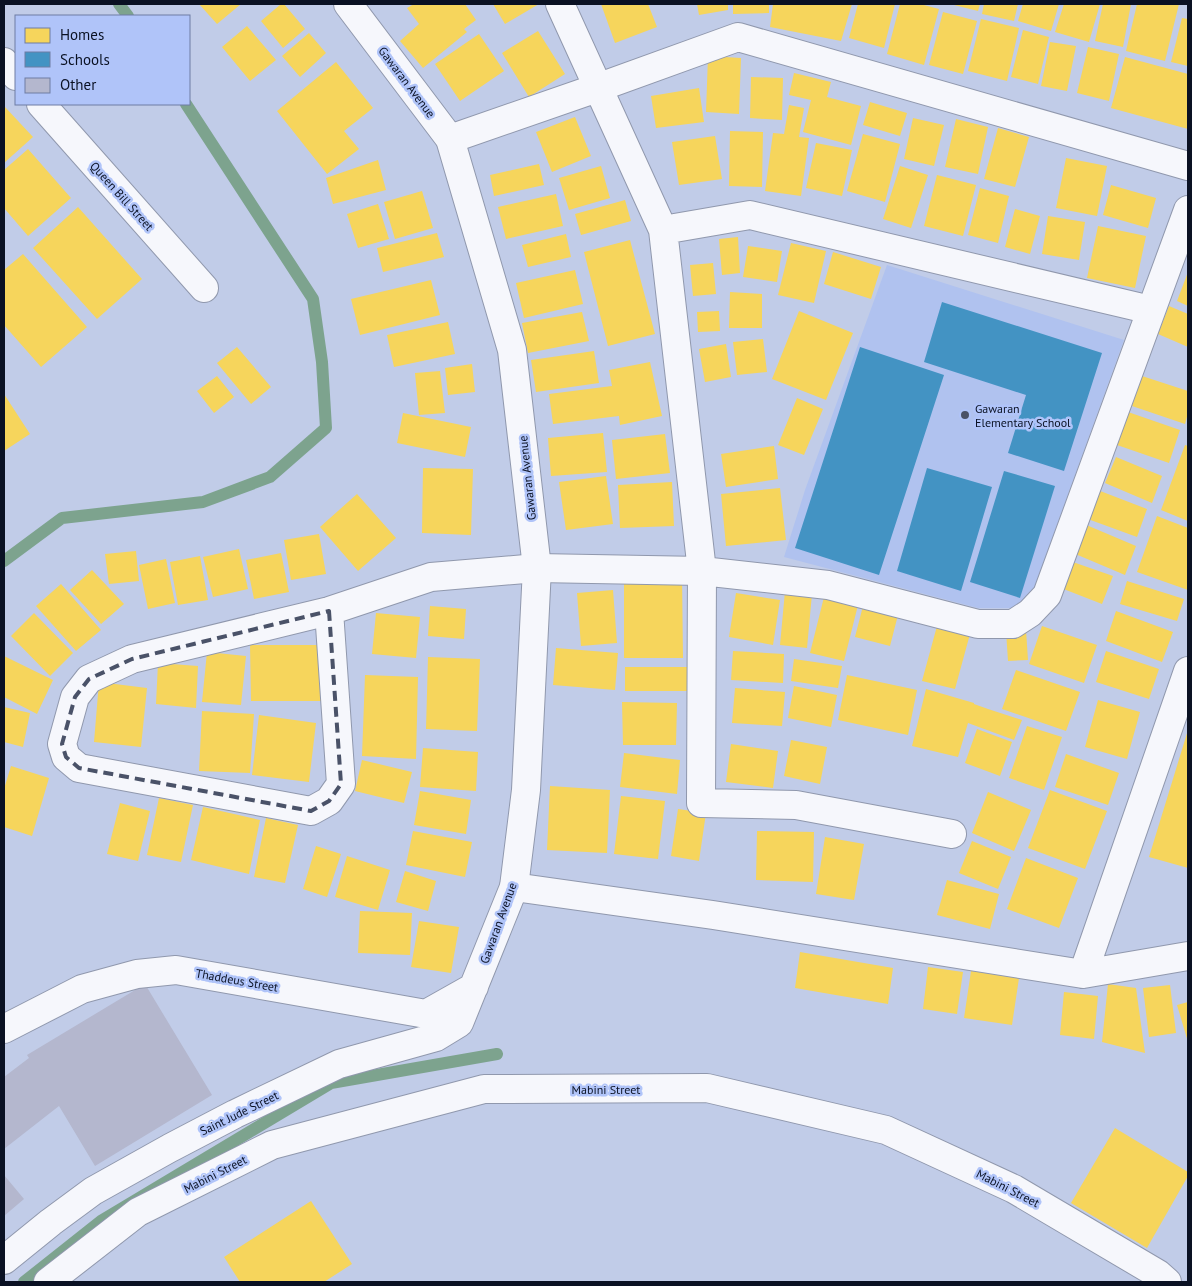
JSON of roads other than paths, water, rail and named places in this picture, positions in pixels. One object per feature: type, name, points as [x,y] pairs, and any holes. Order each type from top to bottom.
[{"type":"street","name":"Gawaran Avenue","points":[[348,4],[450,139],[512,350],[537,568],[526,790],[514,887],[474,986]]},
{"type":"street","points":[[560,4],[663,230],[702,571],[701,803],[796,805],[952,834]]},
{"type":"street","points":[[450,139],[738,37],[1188,166]]},
{"type":"street","points":[[4,62],[15,75]]},
{"type":"street","name":"Queen Bill Street","points":[[42,105],[204,288]]},
{"type":"street","points":[[329,611],[341,784],[329,801],[311,811],[78,768],[66,757],[62,744],[75,697],[89,679],[132,659],[329,611],[431,577],[537,568],[702,571],[828,585],[978,624],[1013,624],[1030,613],[1047,595],[1188,210]]},
{"type":"street","points":[[663,230],[750,215],[1151,310]]},
{"type":"street","points":[[1083,974],[1188,671]]},
{"type":"street","points":[[514,887],[714,915],[1083,974],[1188,956]]},
{"type":"street","name":"Thaddeus Street","points":[[4,1029],[82,989],[137,974],[176,970],[426,1014],[474,986]]},
{"type":"street","name":"Saint Jude Street","points":[[4,1260],[93,1191],[186,1139],[339,1064],[436,1037],[459,1023],[474,986]]},
{"type":"street","name":"Mabini Street","points":[[48,1282],[138,1212],[272,1145],[484,1089],[688,1088],[707,1088],[886,1130],[1014,1189],[1158,1274],[1167,1282]]},
{"type":"waterway","points":[[119,4],[127,15]]},
{"type":"waterway","points":[[4,561],[62,518],[203,502],[270,477],[326,428],[322,362],[313,299],[187,105]]},
{"type":"waterway","points":[[24,1282],[101,1221],[331,1083],[497,1054]]},
{"type":"place","name":"Gawaran Elementary School","points":[[965,415]]}]
